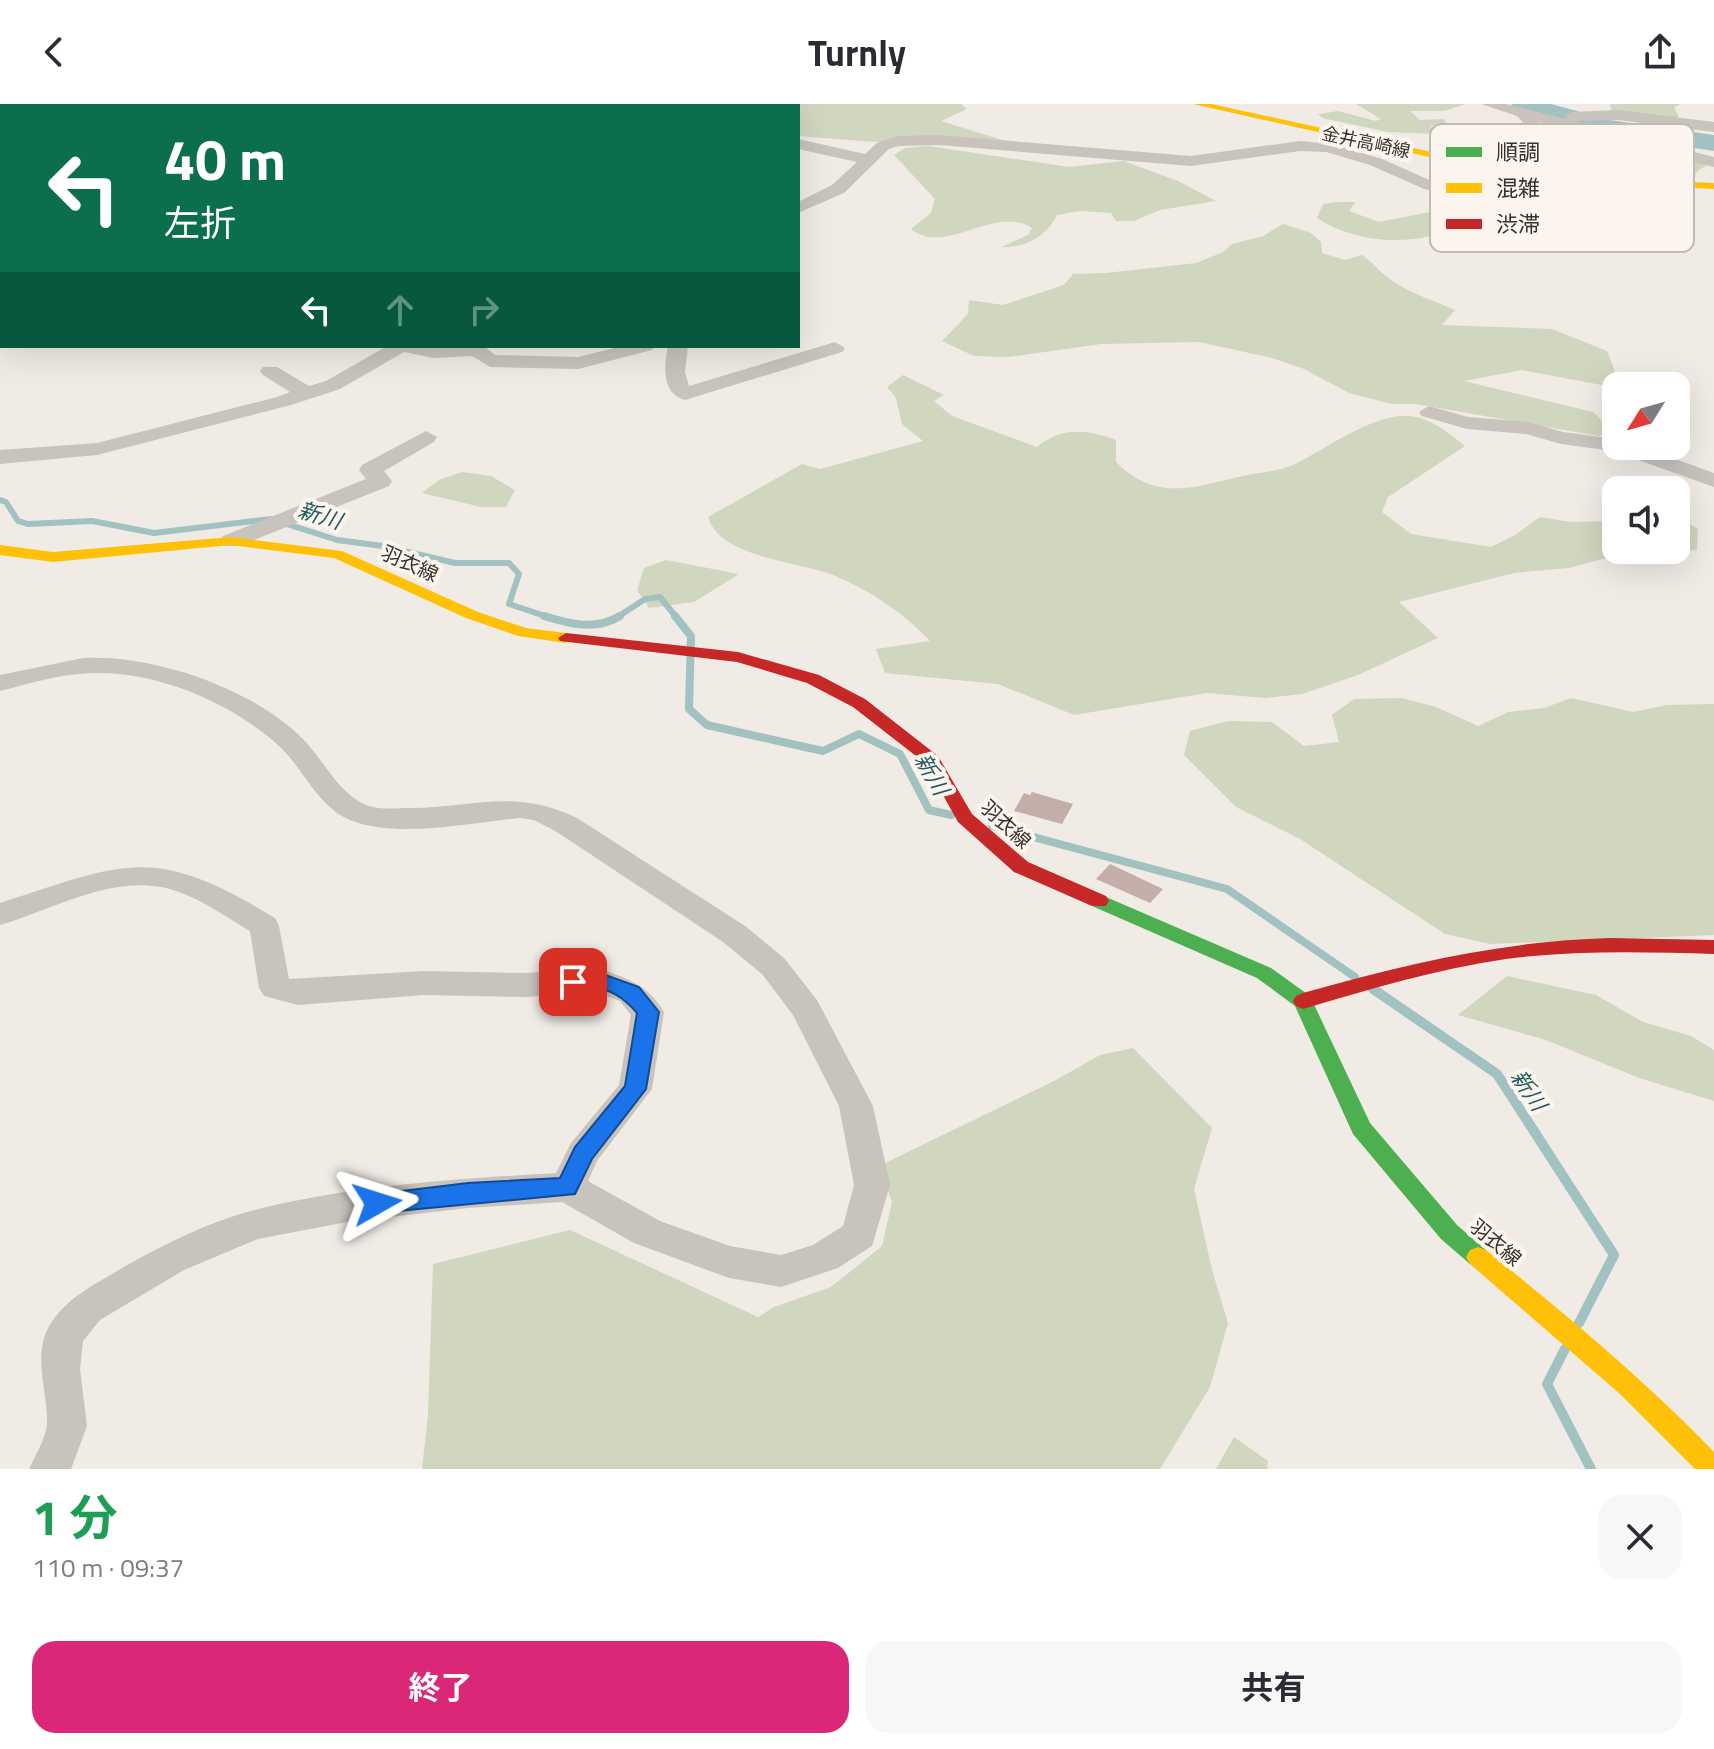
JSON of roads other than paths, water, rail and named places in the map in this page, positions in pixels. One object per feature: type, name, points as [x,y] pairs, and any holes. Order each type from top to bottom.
[{"type":"street","name":"金井高崎線","points":[[1198,104],[1430,155]]},
{"type":"street","points":[[1488,104],[1560,124]]},
{"type":"street","points":[[1524,115],[1618,115],[1690,124]]},
{"type":"street","points":[[1524,115],[1533,124]]},
{"type":"street","points":[[1694,124],[1714,127]]},
{"type":"street","points":[[800,207],[838,189],[883,146],[911,140],[1079,149],[1191,161],[1300,146],[1327,147],[1376,162],[1430,185]]},
{"type":"street","points":[[800,144],[870,160]]},
{"type":"street","points":[[1694,157],[1714,162]]},
{"type":"street","name":"金井高崎線","points":[[1694,185],[1714,186]]},
{"type":"street","points":[[0,457],[97,449],[307,394],[333,385],[398,348]]},
{"type":"street","points":[[412,348],[434,352],[477,350],[490,361],[578,363],[637,348]]},
{"type":"street","points":[[678,348],[674,365],[677,387],[685,394],[835,348]]},
{"type":"street","points":[[270,371],[307,394]]},
{"type":"street","points":[[1429,412],[1467,423],[1528,428],[1561,438],[1602,444]]},
{"type":"street","points":[[231,541],[381,481],[370,470],[426,437]]},
{"type":"street","points":[[1657,460],[1714,480]]},
{"type":"street","name":"羽衣線","points":[[0,550],[53,557],[231,541],[337,554],[472,615],[524,633],[738,657],[813,679],[859,703],[932,760],[965,818],[1021,867],[1264,973],[1303,1001],[1361,1128],[1449,1232],[1608,1365],[1670,1422],[1713,1469]]},
{"type":"street","points":[[0,683],[95,665],[150,673],[211,693],[258,718],[290,742],[337,796],[361,813],[387,817],[520,809],[541,812],[567,825],[734,934],[773,966],[806,1008],[856,1106],[872,1185],[859,1235],[825,1257],[781,1271],[729,1262],[647,1232],[567,1187],[468,1193],[347,1207],[254,1225],[171,1259],[87,1308],[65,1335],[60,1369],[67,1426],[50,1469]]},
{"type":"street","points":[[0,914],[111,880],[144,875],[170,880],[223,901],[264,926],[275,988],[298,993],[424,983],[526,985],[597,980],[631,993],[648,1012],[635,1089],[583,1153],[567,1187]]},
{"type":"street","points":[[1303,1001],[1372,981],[1484,956],[1600,946],[1714,947]]},
{"type":"waterway","points":[[1523,104],[1598,124]]},
{"type":"waterway","points":[[1694,140],[1714,143]]},
{"type":"waterway","name":"新川","points":[[0,500],[6,502],[18,521],[28,524],[92,521],[154,533],[271,519],[337,540],[383,546],[455,563],[509,563],[519,574],[509,604],[548,617]]},
{"type":"waterway","name":"新川","points":[[616,618],[645,599],[660,597],[677,618]]},
{"type":"waterway","name":"新川","points":[[548,617],[592,625],[620,616]]},
{"type":"waterway","name":"新川","points":[[675,616],[691,636],[689,709],[707,725],[823,751],[859,734],[900,754],[929,810],[951,815]]},
{"type":"waterway","name":"新川","points":[[992,826],[1227,889],[1355,977]]},
{"type":"waterway","name":"新川","points":[[1373,989],[1497,1074],[1614,1255],[1579,1323]]},
{"type":"waterway","name":"新川","points":[[1565,1349],[1547,1384],[1591,1469]]}]
